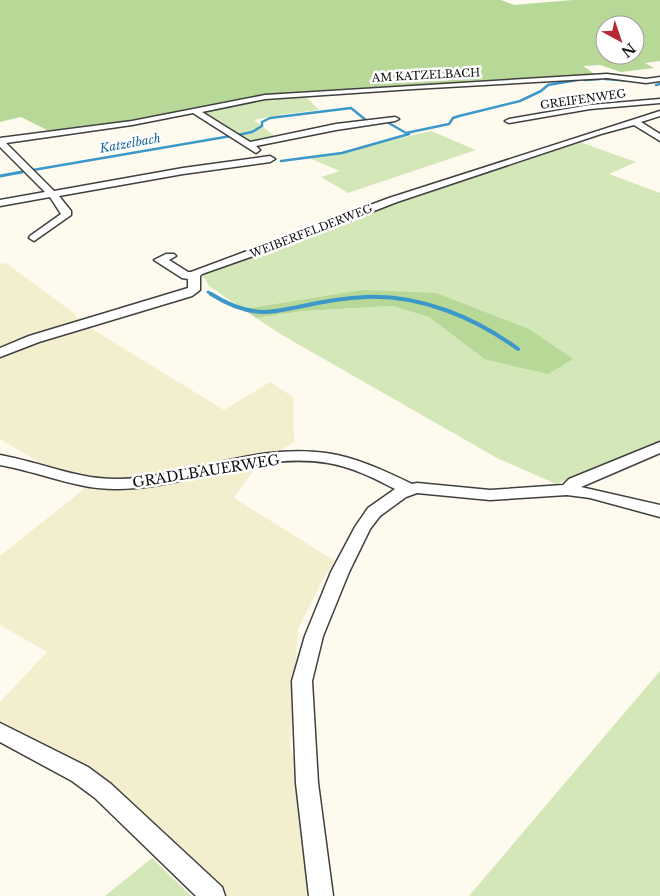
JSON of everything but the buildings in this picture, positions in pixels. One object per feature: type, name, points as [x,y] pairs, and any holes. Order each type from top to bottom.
[{"type":"street","name":"AM KATZELBACH","points":[[0,141],[109,126],[265,97],[413,87],[471,86],[600,76],[646,81],[660,78]]},
{"type":"street","points":[[646,81],[658,89]]},
{"type":"street","name":"GREIFENWEG","points":[[510,121],[590,107],[660,101]]},
{"type":"street","points":[[0,203],[183,171],[270,159],[195,111]]},
{"type":"street","points":[[660,113],[646,116],[636,122],[660,138]]},
{"type":"street","points":[[248,145],[336,127],[395,119]]},
{"type":"street","name":"WEIBERFELDERWEG","points":[[194,275],[393,200],[591,134],[636,122]]},
{"type":"street","name":"AM KATZELBACH","points":[[0,141],[66,211],[66,215],[34,238]]},
{"type":"street","points":[[0,353],[76,325],[194,290],[194,275],[186,276],[160,260],[170,256]]},
{"type":"street","points":[[567,490],[575,483],[660,447]]},
{"type":"street","name":"GRADLBAUERWEG","points":[[0,460],[60,476],[102,484],[142,482],[267,459],[325,458],[369,470],[408,489]]},
{"type":"street","points":[[321,896],[306,783],[302,681],[307,658],[340,572],[363,527],[374,512],[386,502],[408,489],[429,488],[490,495],[567,490],[590,493],[660,511]]},
{"type":"street","points":[[0,732],[80,774],[103,791],[213,896]]},
{"type":"shaded area","points":[[6,263],[75,314],[79,321],[224,410],[270,382],[293,397],[294,442],[258,464],[234,498],[335,561],[322,581],[298,629],[290,746],[328,874],[324,896],[223,896],[94,771],[0,722],[0,702],[47,652],[0,625],[0,556],[84,489],[0,439],[0,264]]},
{"type":"green space","points":[[0,0],[501,0],[514,5],[573,0],[660,0],[660,61],[645,63],[645,15],[595,15],[595,65],[600,65],[583,66],[596,75],[264,96],[99,127],[51,132],[21,117],[0,122]]},
{"type":"green space","points":[[645,63],[654,68],[621,72],[600,65],[645,65]]},
{"type":"green space","points":[[303,94],[319,110],[254,120],[277,138],[255,142],[247,141],[201,110],[257,99]]},
{"type":"green space","points":[[431,131],[476,150],[348,193],[321,177],[340,171],[309,158],[355,150]]},
{"type":"green space","points":[[574,140],[636,162],[609,174],[660,193],[660,442],[556,484],[497,458],[282,335],[256,318],[304,311],[392,306],[429,317],[484,359],[573,360],[361,290],[243,309],[209,286],[201,272],[352,216]]},
{"type":"green space","points":[[361,290],[436,293],[529,329],[573,359],[548,374],[484,359],[429,317],[392,306],[304,311],[256,318],[243,309]]},
{"type":"green space","points":[[660,671],[660,896],[469,896]]},
{"type":"green space","points":[[152,858],[191,896],[105,896]]},
{"type":"waterway","name":"Katzelbach","points":[[585,80],[600,79]]},
{"type":"waterway","name":"Katzelbach","points":[[605,79],[634,81]]},
{"type":"waterway","name":"Katzelbach","points":[[387,122],[406,133],[449,124],[453,118],[459,116],[520,101],[541,91],[548,85],[577,80]]},
{"type":"waterway","name":"Katzelbach","points":[[656,85],[660,84]]},
{"type":"waterway","name":"Katzelbach","points":[[238,135],[252,132],[262,126],[262,122],[270,118],[351,108],[367,121],[372,121]]},
{"type":"waterway","name":"Katzelbach","points":[[281,161],[342,153],[409,134]]},
{"type":"waterway","name":"Katzelbach","points":[[33,170],[231,136]]},
{"type":"waterway","name":"Katzelbach","points":[[0,176],[22,172],[16,173]]},
{"type":"waterway","points":[[208,292],[213,295]]},
{"type":"waterway","points":[[211,294],[237,307],[250,311],[264,312],[340,299],[387,297],[407,300],[427,304],[465,318],[501,337],[518,349]]}]
